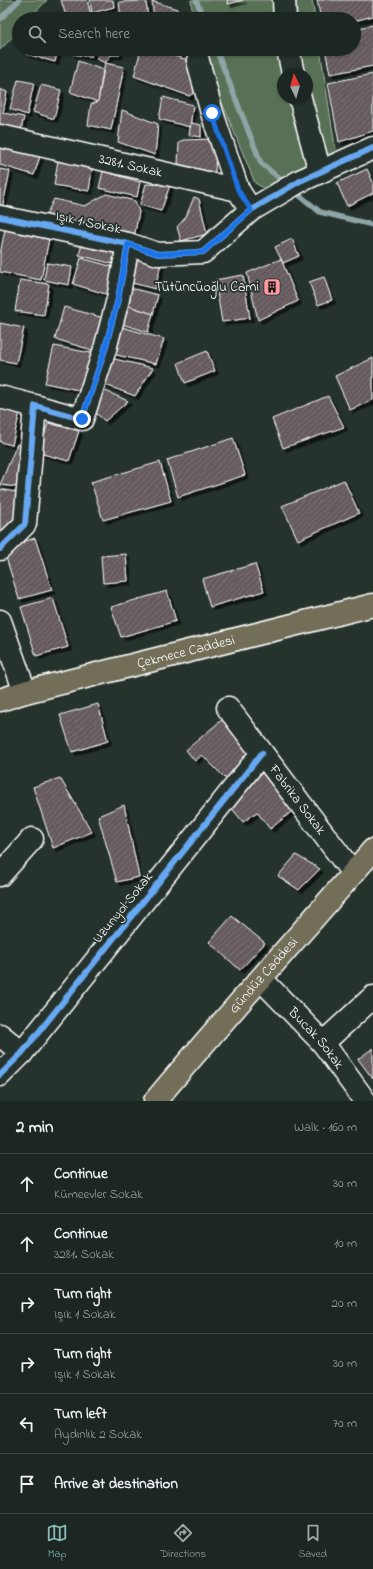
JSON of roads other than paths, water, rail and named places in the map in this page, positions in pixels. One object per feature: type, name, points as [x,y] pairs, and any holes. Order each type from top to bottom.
[{"type":"main road","name":"Çekmece Caddesi","points":[[0,700],[24,692],[373,605]]},
{"type":"main road","name":"Gündüz Caddesi","points":[[155,1101],[207,1039],[373,850]]},
{"type":"street","points":[[284,0],[285,12]]},
{"type":"street","points":[[290,56],[293,68]]},
{"type":"street","points":[[198,61],[212,113],[238,190],[251,210]]},
{"type":"street","points":[[302,104],[320,172]]},
{"type":"street","name":"3281. Sokak","points":[[0,136],[238,190]]},
{"type":"street","name":"Işık 1 Sokak","points":[[0,217],[128,244],[158,254],[203,252],[251,210],[278,196],[300,181],[373,148]]},
{"type":"street","points":[[0,397],[82,419],[105,349],[118,299],[128,244]]},
{"type":"street","points":[[0,549],[25,524],[35,406]]},
{"type":"street","points":[[0,622],[24,692]]},
{"type":"street","name":"Fabrika Sokak","points":[[228,708],[353,873]]},
{"type":"street","name":"Uzunyol Sokak","points":[[0,1075],[22,1053],[262,753]]},
{"type":"street","points":[[0,874],[32,839]]},
{"type":"street","name":"Bucak Sokak","points":[[261,979],[323,1043],[365,1101]]},
{"type":"street","points":[[323,1043],[373,997]]},
{"type":"street","points":[[0,1035],[22,1053]]},
{"type":"waterway","points":[[0,19],[19,0]]},
{"type":"waterway","points":[[196,0],[201,12]]},
{"type":"waterway","points":[[219,56],[261,163],[286,184]]},
{"type":"waterway","points":[[293,190],[320,212],[373,225]]},
{"type":"place","name":"Tütüncüoğlu Cami","points":[[272,287]]}]
